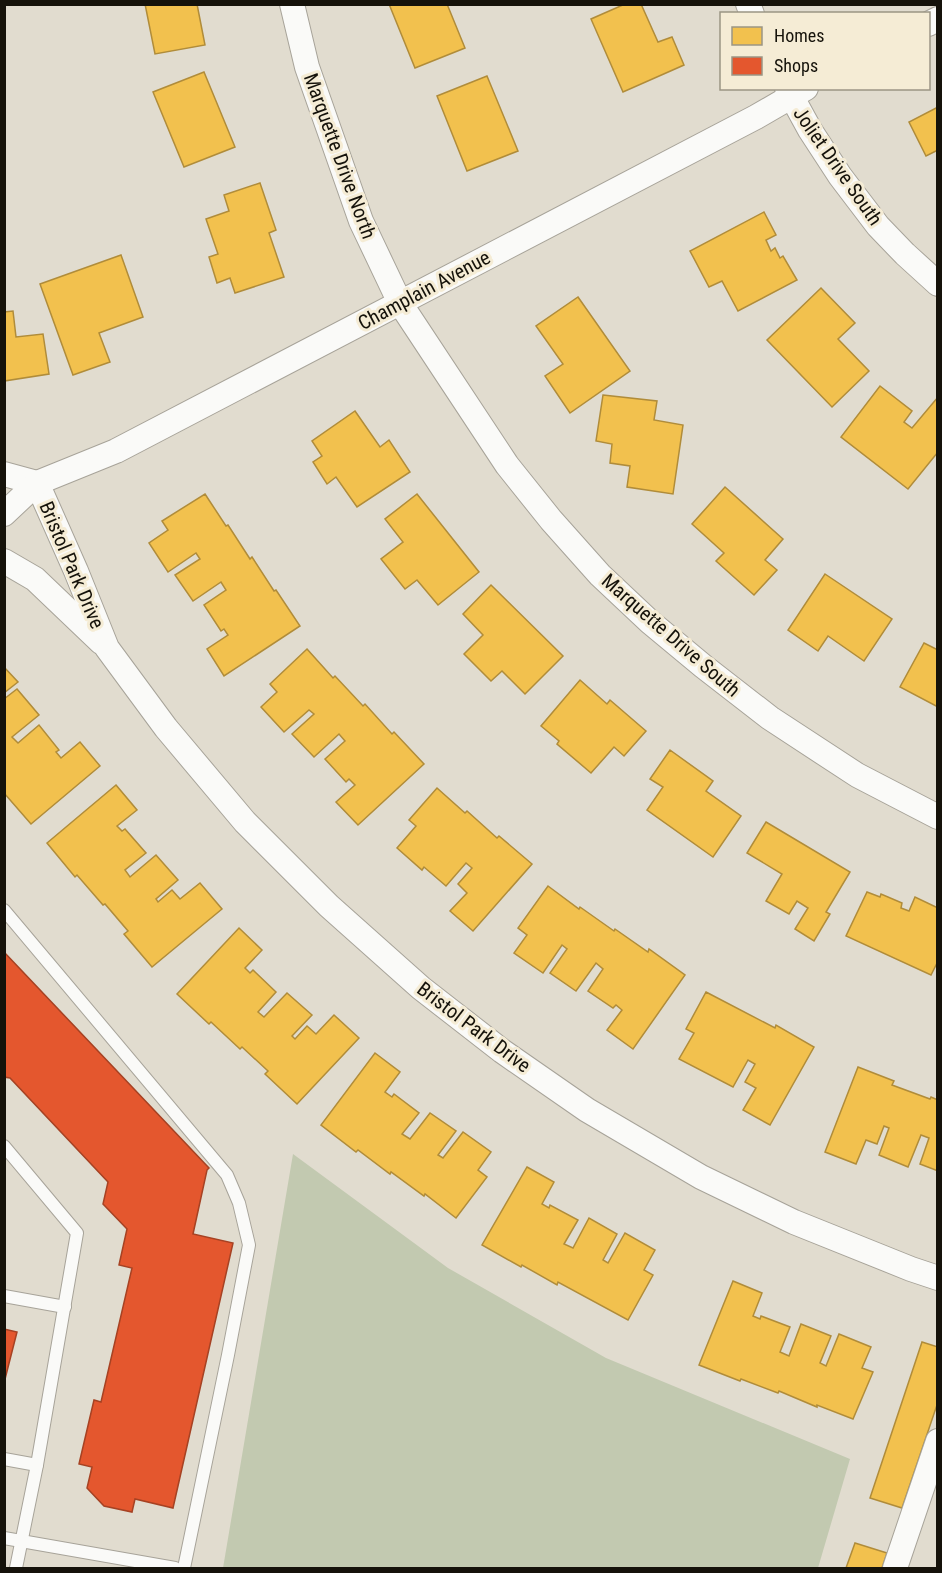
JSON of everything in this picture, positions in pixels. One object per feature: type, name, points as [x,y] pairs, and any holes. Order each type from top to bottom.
[{"type":"street","name":"Marquette Drive North","points":[[292,4],[307,67],[361,221],[400,303]]},
{"type":"street","name":"Champlain Avenue","points":[[4,514],[37,483],[116,451],[400,303],[794,92]]},
{"type":"street","name":"Joliet Drive South","points":[[794,92],[840,176],[878,226],[938,284]]},
{"type":"street","name":"Marquette Drive South","points":[[400,303],[507,465],[551,520],[600,575],[659,629],[770,718],[857,775],[938,817]]},
{"type":"street","points":[[4,474],[37,483]]},
{"type":"street","name":"Bristol Park Drive","points":[[37,483],[107,648]]},
{"type":"street","name":"Bristol Park Drive","points":[[4,561],[35,579],[107,648],[166,728],[245,822],[329,906],[421,988],[502,1051],[587,1110],[701,1177],[805,1226],[910,1269],[938,1278]]},
{"type":"street","points":[[895,1569],[938,1441]]},
{"type":"lane","points":[[4,910],[227,1175],[238,1203],[249,1245],[184,1569]]},
{"type":"lane","points":[[4,1146],[77,1233],[37,1465],[16,1569]]},
{"type":"lane","points":[[4,1296],[65,1307]]},
{"type":"lane","points":[[4,1459],[37,1465]]},
{"type":"lane","points":[[4,1538],[175,1569]]},
{"type":"green space","points":[[293,1154],[448,1268],[606,1358],[850,1459],[818,1568],[223,1568]]},
{"type":"building: Homes","points":[[145,4],[197,4],[205,45],[155,54]]},
{"type":"building: Homes","points":[[389,4],[447,4],[465,48],[415,68]]},
{"type":"building: Homes","points":[[625,4],[641,4],[658,42],[672,37],[684,65],[623,92],[591,19]]},
{"type":"building: Homes","points":[[204,72],[235,147],[184,167],[153,92]]},
{"type":"building: Homes","points":[[487,76],[518,151],[467,171],[437,96]]},
{"type":"building: Homes","points":[[938,107],[938,150],[926,156],[909,122]]},
{"type":"building: Homes","points":[[260,183],[276,230],[269,233],[284,277],[235,293],[230,278],[217,283],[209,257],[218,254],[206,219],[229,211],[224,195]]},
{"type":"building: Homes","points":[[764,212],[776,235],[766,240],[771,251],[775,248],[780,258],[783,256],[797,280],[738,311],[722,281],[709,287],[690,251]]},
{"type":"building: Homes","points":[[121,255],[143,317],[99,333],[110,362],[73,375],[40,284]]},
{"type":"building: Homes","points":[[821,288],[855,323],[838,339],[869,371],[832,407],[767,340]]},
{"type":"building: Homes","points":[[578,297],[630,371],[570,413],[545,376],[563,364],[536,326]]},
{"type":"building: Homes","points":[[13,311],[16,337],[43,334],[49,374],[4,381],[4,312]]},
{"type":"building: Homes","points":[[880,386],[912,411],[904,422],[912,428],[938,397],[938,452],[908,489],[841,437]]},
{"type":"building: Homes","points":[[603,395],[657,401],[654,420],[683,425],[673,494],[627,487],[630,466],[610,463],[612,444],[596,441]]},
{"type":"building: Homes","points":[[355,411],[380,447],[389,440],[410,472],[357,507],[336,477],[327,484],[313,462],[322,456],[312,441]]},
{"type":"building: Homes","points":[[725,487],[783,539],[765,560],[777,570],[754,595],[716,561],[724,553],[692,524]]},
{"type":"building: Homes","points":[[205,494],[300,626],[224,676],[207,649],[228,635],[224,629],[221,631],[204,605],[226,590],[221,582],[193,601],[175,575],[200,559],[196,553],[168,572],[149,543],[168,530],[162,521]]},
{"type":"building: Homes","points":[[417,494],[479,572],[438,605],[417,580],[405,589],[381,559],[403,542],[385,519]]},
{"type":"building: Homes","points":[[825,574],[892,619],[864,661],[828,636],[818,651],[788,630]]},
{"type":"building: Homes","points":[[491,585],[563,656],[525,694],[502,671],[491,681],[464,654],[483,635],[463,614]]},
{"type":"building: Homes","points":[[924,643],[938,650],[938,707],[900,687]]},
{"type":"building: Homes","points":[[307,649],[333,678],[335,676],[363,706],[365,704],[424,764],[358,825],[336,802],[355,785],[349,779],[346,782],[325,759],[345,741],[339,734],[314,757],[292,734],[314,714],[309,710],[284,732],[261,707],[277,692],[270,684]]},
{"type":"building: Homes","points":[[4,667],[18,682],[4,693]]},
{"type":"building: Homes","points":[[580,680],[607,704],[610,700],[646,731],[624,756],[614,747],[591,773],[557,744],[559,741],[541,726]]},
{"type":"building: Homes","points":[[17,689],[39,715],[12,737],[18,743],[39,725],[59,750],[56,752],[61,758],[80,742],[100,766],[31,824],[4,793],[4,699]]},
{"type":"building: Homes","points":[[670,750],[713,781],[706,791],[741,816],[713,857],[647,810],[663,787],[650,779]]},
{"type":"building: Homes","points":[[116,785],[137,810],[117,826],[122,831],[125,829],[146,853],[125,870],[130,877],[156,855],[178,880],[156,899],[158,902],[172,890],[180,899],[200,883],[222,909],[152,967],[124,934],[128,931],[77,875],[75,877],[47,843]]},
{"type":"building: Homes","points":[[437,788],[465,813],[467,811],[497,838],[499,836],[532,864],[473,931],[450,911],[467,893],[458,884],[472,868],[466,863],[446,886],[424,867],[422,870],[397,848],[416,826],[409,820]]},
{"type":"building: Homes","points":[[766,822],[850,872],[826,912],[830,914],[814,941],[795,929],[808,908],[797,901],[789,914],[766,901],[782,874],[747,853]]},
{"type":"building: Homes","points":[[548,886],[579,909],[580,907],[648,952],[649,949],[685,975],[633,1049],[607,1030],[622,1010],[616,1005],[613,1008],[588,991],[603,969],[596,963],[576,991],[550,973],[567,949],[562,945],[543,973],[514,953],[527,935],[518,928]]},
{"type":"building: Homes","points":[[867,892],[880,897],[881,894],[902,903],[901,908],[909,911],[915,897],[938,908],[938,961],[931,975],[846,936]]},
{"type":"building: Homes","points":[[239,928],[262,950],[245,968],[250,973],[253,970],[276,992],[258,1012],[264,1017],[287,993],[312,1015],[292,1036],[295,1039],[307,1026],[316,1034],[334,1015],[359,1038],[297,1104],[265,1074],[268,1071],[242,1047],[240,1049],[211,1022],[209,1024],[177,994]]},
{"type":"building: Homes","points":[[706,992],[775,1028],[776,1025],[814,1047],[770,1125],[743,1110],[756,1088],[745,1082],[755,1064],[748,1060],[733,1087],[679,1059],[694,1033],[686,1029]]},
{"type":"building: Homes","points":[[375,1053],[400,1072],[385,1092],[392,1097],[394,1094],[419,1113],[402,1134],[410,1139],[430,1113],[456,1131],[438,1155],[443,1158],[463,1132],[491,1152],[478,1170],[487,1177],[456,1218],[425,1194],[424,1196],[391,1172],[390,1174],[358,1150],[356,1152],[321,1125]]},
{"type":"building: Homes","points":[[858,1067],[894,1081],[892,1085],[938,1100],[938,1171],[920,1164],[929,1138],[921,1135],[908,1167],[879,1155],[889,1128],[884,1126],[877,1144],[866,1140],[856,1164],[825,1152]]},
{"type":"building: Homes","points":[[527,1167],[554,1182],[542,1204],[549,1208],[550,1205],[578,1220],[564,1244],[573,1248],[589,1218],[617,1234],[603,1260],[608,1263],[625,1233],[655,1250],[644,1270],[653,1275],[628,1320],[558,1282],[557,1285],[482,1245]]},
{"type":"building: Homes","points":[[733,1281],[762,1293],[753,1316],[760,1319],[761,1316],[790,1327],[780,1352],[789,1356],[801,1324],[831,1336],[820,1363],[826,1366],[839,1334],[871,1347],[862,1368],[873,1372],[853,1419],[779,1391],[778,1393],[741,1379],[740,1381],[699,1365]]},
{"type":"building: Homes","points":[[922,1342],[938,1347],[938,1402],[902,1508],[870,1498]]},
{"type":"building: Homes","points":[[855,1543],[887,1553],[882,1568],[846,1568]]},
{"type":"building: Shops","points":[[4,952],[209,1168],[193,1234],[233,1243],[173,1508],[135,1499],[132,1512],[104,1506],[87,1488],[92,1467],[79,1464],[94,1400],[101,1402],[132,1268],[119,1265],[127,1229],[103,1204],[108,1182],[10,1078],[4,1077]]},
{"type":"building: Shops","points":[[4,1329],[17,1332],[4,1383]]}]
